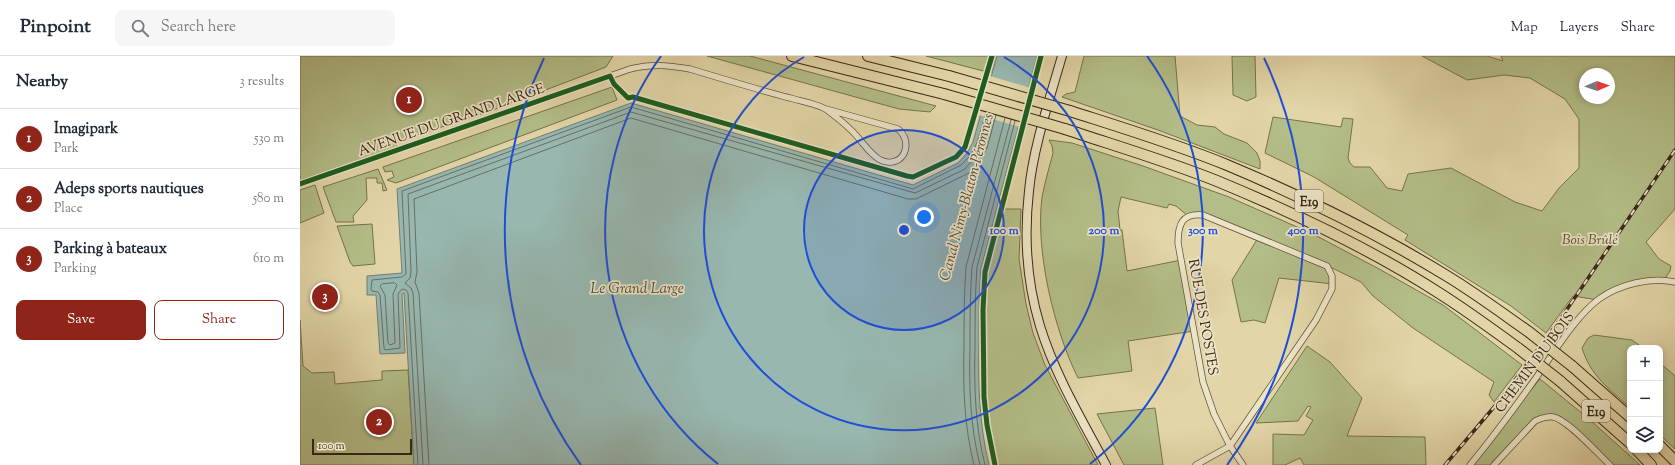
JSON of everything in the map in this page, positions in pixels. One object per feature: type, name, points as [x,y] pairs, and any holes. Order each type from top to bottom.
[{"type":"highway","name":"E19","points":[[792,56],[944,94],[1065,129],[1217,181],[1292,214],[1367,251],[1438,292],[1518,348],[1560,381],[1627,440]]},
{"type":"highway","name":"E19","points":[[868,56],[948,76],[1070,111],[1153,137],[1226,165],[1301,198],[1377,235],[1447,276],[1529,332],[1572,366],[1627,414]]},
{"type":"highway","points":[[1663,449],[1675,461]]},
{"type":"highway","points":[[1640,453],[1651,465]]},
{"type":"main road","points":[[1062,56],[1033,162],[1029,191],[1027,247],[1034,298],[1040,325],[1049,351],[1060,378],[1106,465]]},
{"type":"street","name":"AVENUE DU GRAND LARGE","points":[[300,184],[630,69],[650,65],[668,65],[690,69],[898,129],[906,140],[905,152],[897,161],[882,161],[876,158],[851,129],[826,109]]},
{"type":"street","name":"RUE DES POSTES","points":[[1196,465],[1230,446],[1316,320],[1332,289],[1332,276],[1327,266],[1203,214],[1195,214],[1188,216],[1183,220],[1180,228],[1178,243],[1203,382],[1214,414],[1230,446],[1243,465]]},
{"type":"street","name":"CHEMIN DU BOIS","points":[[1470,465],[1510,414],[1569,331],[1598,300],[1616,289],[1634,284],[1658,280],[1675,282]]},
{"type":"street","points":[[1494,465],[1534,421],[1553,417],[1570,427],[1610,465]]},
{"type":"green space","points":[[300,56],[613,56],[606,67],[493,110],[396,142],[397,147],[300,180]]},
{"type":"green space","points":[[707,56],[750,56],[936,106],[930,112],[899,109]]},
{"type":"green space","points":[[926,56],[996,56],[991,73]]},
{"type":"green space","points":[[1084,56],[1175,56],[1180,116],[1197,125],[1215,127],[1224,134],[1247,143],[1257,153],[1260,161],[1260,169],[1158,130],[1062,97],[1066,94],[1075,92]]},
{"type":"green space","points":[[1232,56],[1255,56],[1256,97],[1247,101],[1233,95]]},
{"type":"green space","name":"Bois Brûlé","points":[[1422,56],[1487,56],[1503,61],[1501,56],[1675,56],[1675,209],[1646,242],[1659,259],[1671,266],[1670,271],[1666,277],[1626,286],[1598,300],[1573,296],[1546,333],[1511,306],[1405,240],[1408,235],[1314,177],[1265,153],[1273,117],[1341,127],[1343,118],[1353,119],[1348,158],[1350,163],[1354,167],[1370,167],[1387,188],[1402,191],[1408,174],[1451,168],[1515,202],[1542,211],[1559,188],[1579,168],[1579,119],[1565,99],[1530,78],[1504,75],[1467,80]]},
{"type":"green space","points":[[612,87],[617,100],[396,183],[387,180],[394,177],[392,171],[385,172],[383,167]]},
{"type":"green space","points":[[1049,140],[1072,143],[1143,166],[1229,197],[1313,234],[1443,305],[1522,365],[1494,402],[1489,395],[1494,382],[1413,328],[1373,296],[1361,282],[1328,266],[1333,284],[1279,278],[1265,323],[1254,320],[1241,322],[1232,280],[1258,238],[1203,215],[1188,216],[1176,206],[1169,204],[1167,208],[1121,197],[1118,211],[1127,271],[1181,260],[1194,331],[1128,341],[1132,371],[1078,378],[1069,359],[1054,314],[1048,289],[1041,241],[1042,197],[1053,153]]},
{"type":"green space","points":[[378,169],[387,190],[383,191],[382,183],[377,183],[377,178],[366,178],[367,200],[353,216],[354,222],[336,222],[323,187]]},
{"type":"green space","points":[[315,185],[324,213],[300,223],[300,190]]},
{"type":"green space","points":[[1001,209],[1021,209],[1019,259],[1026,304],[1033,333],[1045,365],[1098,465],[995,465],[987,425],[984,397],[983,290],[985,272]]},
{"type":"green space","points":[[372,224],[375,264],[353,266],[350,262],[337,226]]},
{"type":"green space","points":[[300,320],[303,366],[312,373],[334,372],[335,384],[382,380],[382,371],[408,370],[414,465],[300,465]]},
{"type":"green space","points":[[1594,335],[1632,340],[1639,345],[1627,345],[1627,405],[1608,388],[1590,367],[1582,348],[1588,338]]},
{"type":"green space","points":[[1307,346],[1330,362],[1362,398],[1347,436],[1425,437],[1426,465],[1304,465],[1300,458],[1285,465],[1273,465],[1273,434],[1304,435],[1313,420],[1306,416],[1311,407],[1308,406],[1298,421],[1256,423]]},
{"type":"green space","points":[[1663,366],[1675,376],[1675,449],[1663,438]]},
{"type":"green space","points":[[1540,379],[1589,419],[1640,465],[1610,465],[1570,427],[1553,417],[1534,421],[1494,465],[1470,465]]},
{"type":"green space","points":[[1155,408],[1163,465],[1124,465],[1097,414]]},
{"type":"water","name":"Le Grand Large","points":[[997,56],[1037,56],[981,268],[979,304],[979,388],[981,419],[989,465],[414,465],[404,293],[402,294],[405,353],[380,354],[376,295],[367,295],[367,276],[402,273],[397,189],[631,103],[913,185],[958,163],[967,153],[973,142]]},
{"type":"pier","points":[[990,76],[1031,88],[1020,127],[979,115]]},
{"type":"railway","points":[[1445,465],[1500,400],[1557,324],[1675,150]]},
{"type":"cycle path","points":[[300,184],[610,76],[614,84],[628,98],[633,97],[913,177],[956,157],[965,147],[992,56]]},
{"type":"cycle path","points":[[995,465],[987,425],[984,397],[983,310],[985,272],[1041,56]]},
{"type":"place","name":"Imagipark","points":[[409,100]]},
{"type":"place","name":"Parking à bateaux","points":[[325,297]]},
{"type":"place","name":"Adeps sports nautiques","points":[[379,422]]},
{"type":"water label","name":"Canal Nimy-Blaton-Péronnes","points":[[966,197]]}]
